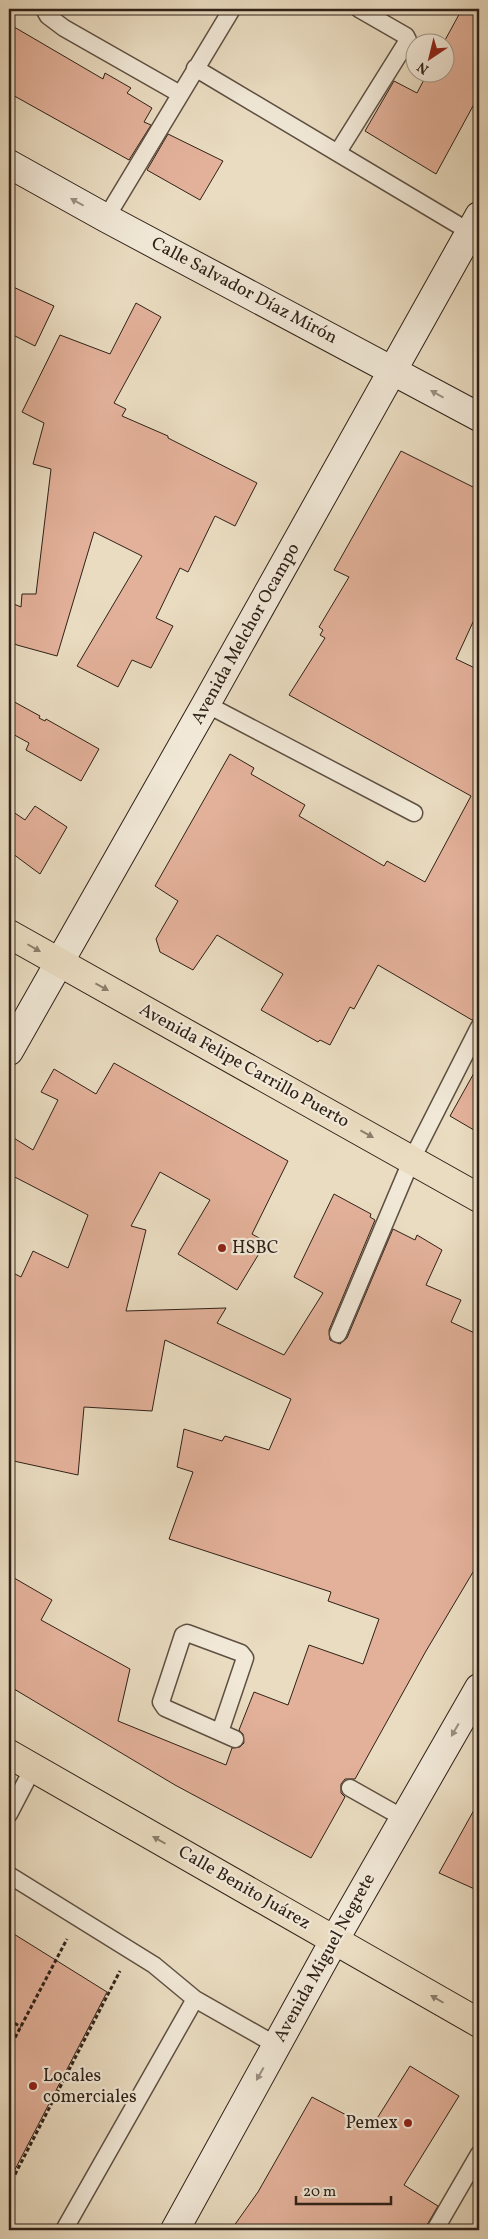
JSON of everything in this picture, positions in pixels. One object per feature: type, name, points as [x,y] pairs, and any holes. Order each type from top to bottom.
[{"type":"main road","name":"Calle Salvador Díaz Mirón","points":[[9,164],[106,218],[479,417]]},
{"type":"main road","name":"Avenida Melchor Ocampo","points":[[9,1050],[60,963],[475,224]]},
{"type":"main road","name":"Avenida Felipe Carrillo Puerto","points":[[9,934],[479,1198]]},
{"type":"main road","name":"Avenida Miguel Negrete","points":[[175,2230],[276,2045],[479,1688]]},
{"type":"main road","name":"Calle Benito Juárez","points":[[9,1754],[479,2023]]},
{"type":"lane","points":[[44,9],[48,16],[64,28],[180,94]]},
{"type":"lane","points":[[106,218],[232,9]]},
{"type":"lane","points":[[338,152],[408,40],[406,36],[359,9]]},
{"type":"lane","points":[[195,68],[338,152],[475,224]]},
{"type":"lane","points":[[206,704],[414,813]]},
{"type":"lane","points":[[338,1334],[412,1159],[479,1027]]},
{"type":"lane","points":[[220,1732],[245,1658],[241,1653],[187,1632],[183,1635],[162,1702],[165,1708],[235,1739]]},
{"type":"lane","points":[[9,1814],[33,1768]]},
{"type":"lane","points":[[350,1788],[404,1819]]},
{"type":"lane","points":[[9,1875],[154,1964],[195,1999],[276,2045]]},
{"type":"lane","points":[[64,2230],[195,1999]]},
{"type":"lane","points":[[435,2230],[479,2154]]},
{"type":"path","points":[[9,2049],[79,1918]]},
{"type":"path","points":[[9,2186],[131,1950]]},
{"type":"path","points":[[9,2020],[21,2027]]},
{"type":"building","points":[[462,9],[479,9],[479,95],[436,174],[365,131],[394,81],[417,93],[423,82],[456,82],[456,32],[449,32]]},
{"type":"building","points":[[9,24],[103,79],[105,73],[131,88],[127,93],[152,108],[144,122],[151,125],[129,160],[9,93]]},
{"type":"building","points":[[168,134],[223,161],[200,200],[147,170]]},
{"type":"building","points":[[9,285],[54,306],[35,346],[9,333]]},
{"type":"building","points":[[136,303],[161,317],[114,403],[126,409],[122,416],[168,436],[168,438],[257,483],[235,526],[215,516],[188,572],[180,568],[156,618],[173,626],[151,668],[132,660],[118,687],[77,666],[142,556],[94,532],[57,656],[9,641],[9,602],[21,607],[22,594],[36,594],[51,469],[33,464],[44,423],[22,412],[60,335],[110,354]]},
{"type":"building","points":[[401,451],[479,490],[479,609],[456,659],[479,670],[479,1017],[472,1020],[378,965],[354,1009],[350,1007],[330,1045],[320,1040],[318,1042],[261,1010],[283,974],[217,935],[193,970],[160,952],[156,939],[178,901],[155,886],[230,754],[254,768],[251,774],[305,805],[299,816],[384,866],[387,861],[425,882],[471,796],[289,695],[325,638],[320,635],[323,630],[319,627],[349,577],[334,570]]},
{"type":"building","points":[[9,699],[40,716],[39,718],[45,721],[46,719],[99,749],[81,781],[26,750],[29,743],[9,732]]},
{"type":"building","points":[[35,806],[67,827],[40,874],[9,851],[9,809],[25,820]]},
{"type":"building","points":[[114,1063],[288,1161],[252,1234],[266,1242],[237,1290],[178,1254],[210,1200],[160,1172],[131,1226],[146,1230],[126,1311],[226,1308],[217,1323],[284,1355],[323,1293],[294,1277],[334,1194],[371,1214],[370,1217],[375,1220],[329,1330],[330,1340],[340,1344],[347,1338],[393,1229],[415,1240],[417,1235],[442,1250],[426,1285],[461,1300],[451,1322],[479,1335],[479,1562],[426,1651],[355,1779],[345,1779],[341,1784],[341,1793],[345,1797],[311,1858],[175,1785],[9,1686],[9,1575],[52,1600],[41,1620],[130,1669],[118,1721],[226,1765],[232,1748],[240,1747],[244,1743],[243,1734],[239,1730],[254,1692],[288,1705],[309,1645],[363,1664],[379,1619],[328,1601],[331,1592],[169,1539],[193,1472],[177,1467],[184,1429],[222,1441],[225,1436],[269,1450],[291,1399],[165,1340],[152,1411],[84,1407],[78,1475],[9,1460],[9,1271],[21,1277],[33,1251],[68,1268],[88,1215],[9,1174],[9,1135],[33,1150],[58,1100],[41,1092],[54,1069],[96,1094]]},
{"type":"building","points":[[479,1064],[479,1133],[450,1116]]},
{"type":"building","points":[[479,1801],[479,1891],[439,1873]]},
{"type":"building","name":"Locales comerciales","points":[[9,1931],[107,1992],[9,2181]]},
{"type":"building","points":[[410,2066],[459,2096],[404,2185],[438,2206],[424,2230],[231,2230],[258,2192],[312,2097],[371,2128]]},
{"type":"place","name":"HSBC","points":[[222,1248]]},
{"type":"place","name":"Locales comerciales","points":[[33,2086]]},
{"type":"place","name":"Pemex","points":[[408,2123]]}]
